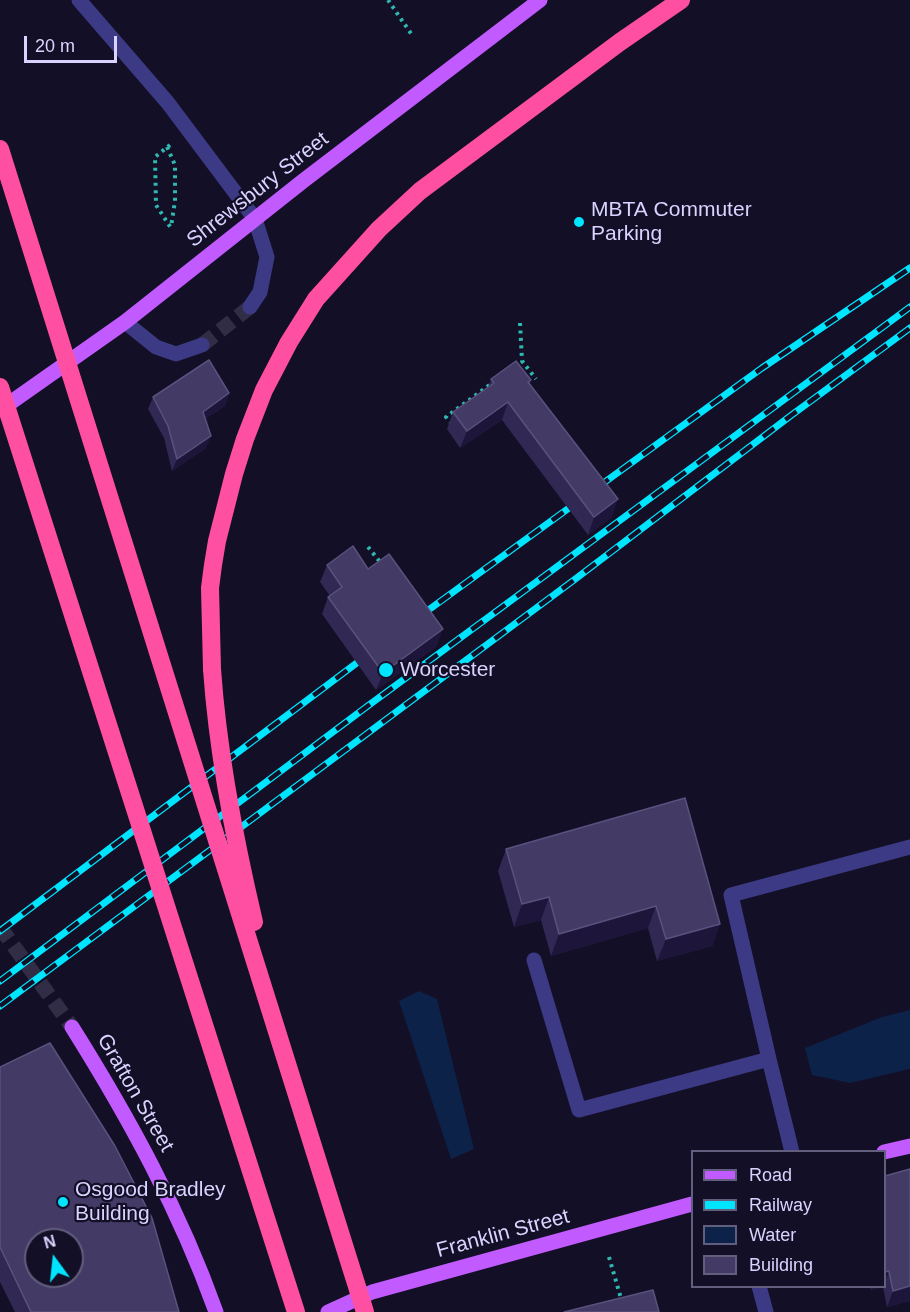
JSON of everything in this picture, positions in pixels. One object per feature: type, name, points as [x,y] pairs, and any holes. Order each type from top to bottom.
[{"type":"highway","points":[[283,1053],[226,790],[218,737],[212,669],[210,588],[213,565],[217,541],[245,439],[264,390],[289,342],[316,299],[379,229],[420,191],[681,0]]},
{"type":"highway","points":[[0,149],[365,1312]]},
{"type":"highway","points":[[0,387],[296,1312]]},
{"type":"main road","name":"Shrewsbury Street","points":[[0,410],[125,322],[540,0]]},
{"type":"main road","name":"Grafton Street","points":[[72,1027],[143,1147],[173,1205],[216,1312]]},
{"type":"main road","points":[[886,1152],[910,1146]]},
{"type":"main road","name":"Franklin Street","points":[[328,1312],[372,1292],[691,1205]]},
{"type":"street","points":[[79,0],[168,103],[255,219],[267,257],[260,292],[250,307]]},
{"type":"street","points":[[125,322],[156,346],[176,354],[202,345]]},
{"type":"street","points":[[792,1150],[731,895],[910,847]]},
{"type":"street","points":[[534,960],[579,1110],[769,1059]]},
{"type":"street","points":[[759,1288],[766,1312]]},
{"type":"path","points":[[388,0],[411,35]]},
{"type":"path","points":[[167,147],[175,165],[175,201],[171,228],[156,206],[155,157],[175,140]]},
{"type":"path","points":[[520,323],[522,361],[536,379]]},
{"type":"path","points":[[513,368],[522,361]]},
{"type":"path","points":[[453,426],[446,417],[494,382]]},
{"type":"path","points":[[368,547],[382,564]]},
{"type":"path","points":[[609,1257],[624,1308]]},
{"type":"water","points":[[419,991],[437,999],[474,1149],[451,1159],[399,1001]]},
{"type":"water","points":[[910,1010],[910,1069],[850,1083],[812,1075],[805,1048],[882,1017]]},
{"type":"building","points":[[209,360],[229,393],[203,412],[211,436],[177,459],[168,426],[153,397]]},
{"type":"building","points":[[516,361],[531,380],[528,382],[618,499],[594,517],[508,402],[467,431],[453,412],[494,383],[491,379]]},
{"type":"building","points":[[353,546],[368,569],[389,554],[443,629],[383,673],[328,597],[342,587],[327,565]]},
{"type":"building","points":[[685,798],[720,924],[666,939],[656,906],[559,934],[549,897],[522,904],[506,849]]},
{"type":"building","name":"Osgood Bradley Building","points":[[50,1043],[115,1146],[152,1218],[179,1312],[31,1312],[0,1247],[0,1067]]},
{"type":"building","points":[[910,1169],[910,1286],[893,1291],[889,1271],[886,1272],[886,1176]]},
{"type":"building","points":[[653,1290],[659,1312],[564,1312]]},
{"type":"tunnel","points":[[202,345],[250,307]]},
{"type":"tunnel","points":[[0,927],[72,1027]]},
{"type":"railway","points":[[416,619],[762,368],[910,268]]},
{"type":"railway","points":[[0,981],[369,705],[910,307]]},
{"type":"railway","points":[[0,1006],[910,328]]},
{"type":"railway","points":[[0,931],[370,653]]},
{"type":"place","name":"MBTA Commuter Parking","points":[[579,222]]},
{"type":"place","name":"Worcester","points":[[386,670]]},
{"type":"place","name":"Osgood Bradley Building","points":[[63,1202]]}]
